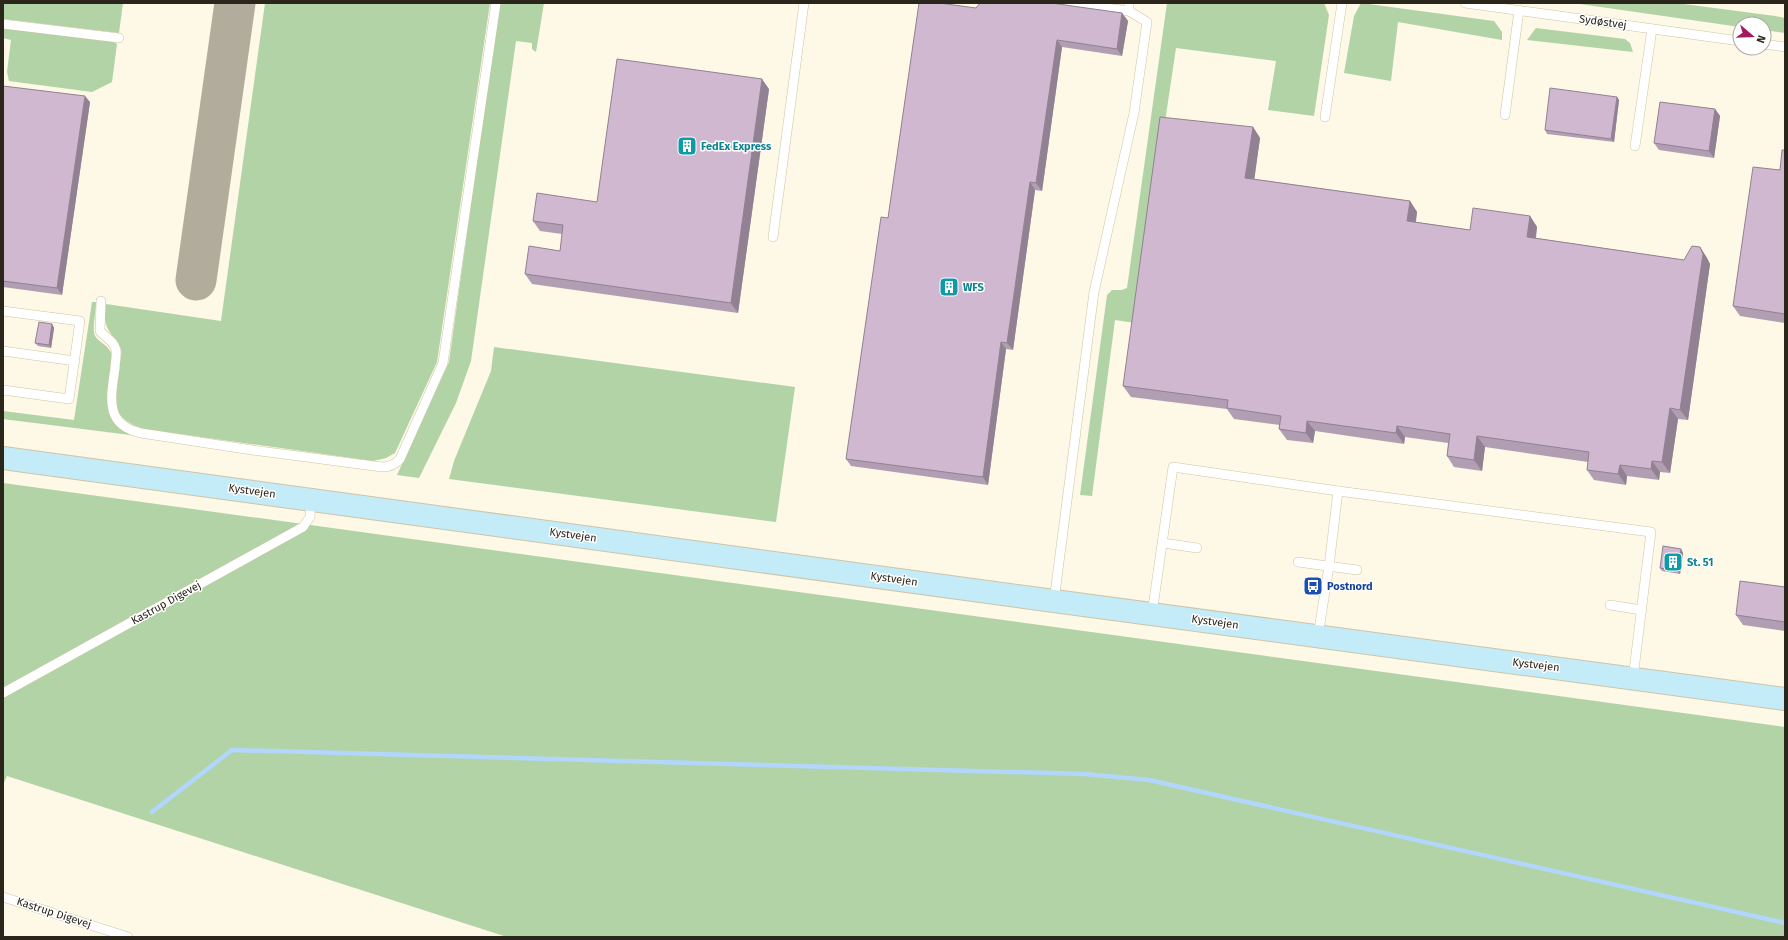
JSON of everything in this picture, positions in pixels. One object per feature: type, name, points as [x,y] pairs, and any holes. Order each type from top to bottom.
[{"type":"street","name":"Kystvejen","points":[[3,458],[1785,699]]},
{"type":"lane","points":[[100,300],[100,331],[110,340],[116,350],[111,401],[114,415],[123,426],[132,431],[252,450],[382,466],[392,466],[397,463],[443,363],[496,3]]},
{"type":"lane","points":[[773,237],[804,3]]},
{"type":"lane","points":[[1054,601],[1094,292],[1134,113],[1147,22],[1129,7],[1070,3]]},
{"type":"lane","points":[[1325,117],[1342,3]]},
{"type":"lane","name":"Sydøstvej","points":[[1465,3],[1516,8],[1732,40]]},
{"type":"lane","points":[[1505,115],[1516,8]]},
{"type":"lane","points":[[3,24],[119,38]]},
{"type":"lane","points":[[1635,146],[1652,28]]},
{"type":"lane","points":[[1772,45],[1785,47]]},
{"type":"lane","points":[[3,311],[80,321],[69,399],[3,390]]},
{"type":"lane","points":[[3,351],[75,361]]},
{"type":"lane","points":[[1152,614],[1173,467],[1338,491],[1651,532],[1634,678]]},
{"type":"lane","points":[[1318,636],[1329,566],[1338,491]]},
{"type":"lane","name":"Kastrup Digevej","points":[[3,693],[303,527],[310,517],[311,499]]},
{"type":"lane","points":[[1163,543],[1197,548]]},
{"type":"lane","points":[[1298,562],[1357,570]]},
{"type":"lane","points":[[1610,605],[1642,610]]},
{"type":"lane","name":"Kastrup Digevej","points":[[3,897],[128,937]]},
{"type":"green space","points":[[3,3],[123,3],[119,33],[3,19]]},
{"type":"green space","points":[[265,3],[490,3],[437,362],[395,453],[386,458],[373,461],[144,429],[124,419],[116,406],[115,397],[121,349],[107,326],[105,318],[106,304],[221,321]]},
{"type":"green space","points":[[499,3],[544,3],[536,52],[532,49],[532,43],[516,41],[471,361],[456,403],[419,478],[397,475],[449,362]]},
{"type":"green space","points":[[1167,3],[1324,3],[1329,15],[1314,116],[1268,110],[1276,61],[1176,48],[1135,323],[1115,320],[1092,496],[1080,495],[1107,295],[1112,290],[1122,290],[1127,288]]},
{"type":"green space","points":[[1361,3],[1494,21],[1502,32],[1502,40],[1398,22],[1391,81],[1344,73],[1354,16]]},
{"type":"green space","points":[[1573,3],[1676,3],[1775,16],[1785,18],[1785,33],[1772,31],[1772,16],[1732,16],[1732,26]]},
{"type":"green space","points":[[3,27],[112,41],[117,44],[112,82],[92,92],[9,81],[7,72],[11,40],[3,38]]},
{"type":"green space","points":[[1536,28],[1625,39],[1630,43],[1633,52],[1527,40]]},
{"type":"green space","points":[[92,302],[96,302],[94,325],[95,336],[110,350],[113,360],[108,400],[110,414],[113,420],[119,425],[138,436],[3,419],[3,411],[74,420]]},
{"type":"green space","points":[[494,347],[795,387],[776,522],[449,479],[454,461],[491,371]]},
{"type":"green space","points":[[3,483],[1785,727],[1785,937],[507,937],[7,776],[3,785]]},
{"type":"building","points":[[919,3],[939,3],[976,8],[980,3],[1051,3],[1122,13],[1117,49],[1057,40],[1036,183],[1030,182],[1007,343],[1001,342],[983,477],[846,459],[881,217],[888,218]]},
{"type":"building","name":"FedEx Express","points":[[617,59],[762,79],[731,303],[525,274],[529,246],[560,251],[563,225],[533,221],[537,193],[597,202]]},
{"type":"building","points":[[3,86],[85,96],[57,288],[3,281]]},
{"type":"building","points":[[1550,88],[1617,97],[1611,139],[1545,130]]},
{"type":"building","points":[[1660,102],[1715,109],[1709,151],[1654,143]]},
{"type":"building","points":[[1160,117],[1253,127],[1245,178],[1410,201],[1407,221],[1470,230],[1473,208],[1530,216],[1527,237],[1684,260],[1692,246],[1700,247],[1703,254],[1680,410],[1670,408],[1662,462],[1652,461],[1651,469],[1620,465],[1618,474],[1587,470],[1589,452],[1477,436],[1474,460],[1447,456],[1450,434],[1397,426],[1396,433],[1307,421],[1306,433],[1279,429],[1281,416],[1227,408],[1228,400],[1123,386]]},
{"type":"building","points":[[1782,150],[1785,150],[1785,314],[1733,306],[1753,167],[1780,170]]},
{"type":"building","points":[[39,322],[52,324],[49,345],[35,343]]},
{"type":"building","name":"St. 51","points":[[1663,546],[1681,549],[1678,571],[1660,568]]},
{"type":"building","points":[[1740,581],[1785,587],[1785,622],[1736,615]]},
{"type":"waterway","points":[[152,812],[232,750],[1084,774],[1149,780],[1785,923]]},
{"type":"taxiway","points":[[196,280],[235,3]]},
{"type":"place","name":"FedEx Express","points":[[687,146]]},
{"type":"place","name":"WFS","points":[[949,287]]},
{"type":"place","name":"St. 51","points":[[1673,562]]},
{"type":"place","name":"Postnord","points":[[1313,586]]}]
